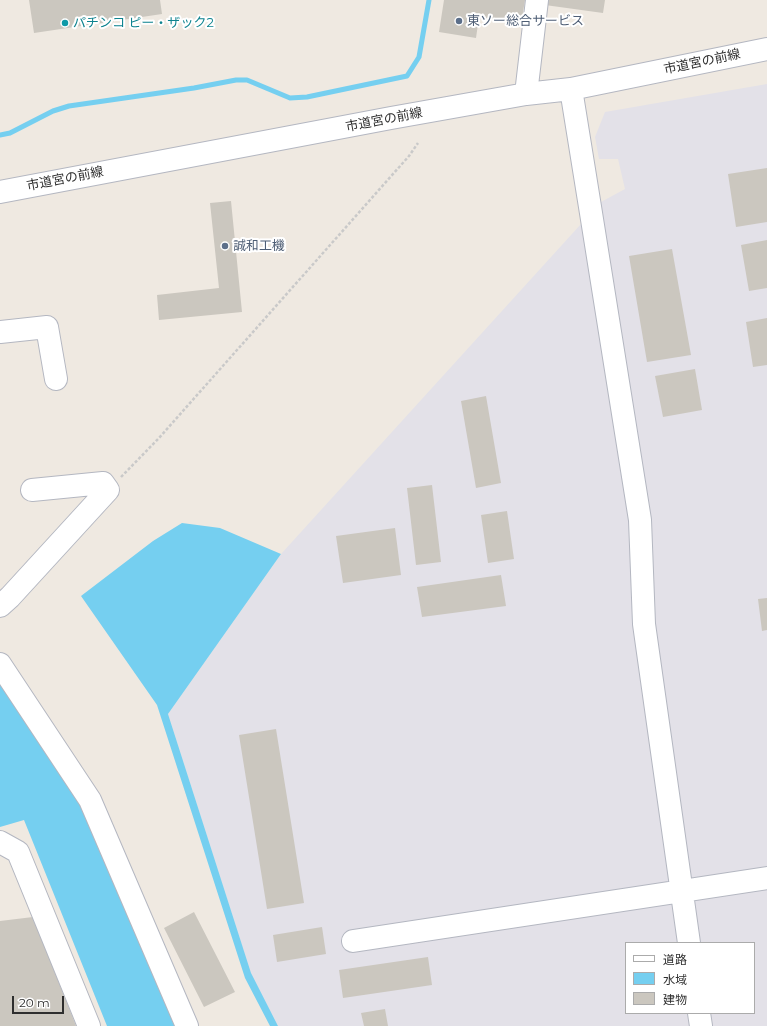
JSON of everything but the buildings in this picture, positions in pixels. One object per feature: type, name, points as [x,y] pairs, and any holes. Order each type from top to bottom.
[{"type":"street","points":[[526,94],[537,0]]},
{"type":"street","name":"市道宮の前線","points":[[0,192],[526,94],[571,89],[767,48]]},
{"type":"street","points":[[571,89],[640,520],[644,624],[690,942]]},
{"type":"street","points":[[0,332],[47,328],[56,379]]},
{"type":"street","points":[[0,606],[108,490],[103,483],[32,490]]},
{"type":"street","points":[[0,664],[90,800],[187,1026]]},
{"type":"street","points":[[0,842],[18,852],[89,1026]]},
{"type":"street","points":[[353,941],[767,878]]},
{"type":"street","points":[[699,1014],[701,1026]]},
{"type":"path","points":[[108,490],[170,426],[409,156],[418,143]]},
{"type":"shaded area","points":[[767,84],[767,1026],[278,1026],[252,977],[168,714],[281,554],[601,202],[625,189],[618,159],[599,159],[595,137],[605,112]]},
{"type":"water","points":[[182,523],[220,528],[281,554],[168,714],[251,973],[278,1026],[270,1026],[245,978],[157,705],[81,596],[153,541]]},
{"type":"water","points":[[0,684],[84,803],[185,1026],[107,1026],[24,820],[0,827]]},
{"type":"waterway","points":[[0,135],[10,133],[53,111],[69,106],[194,88],[236,80],[247,80],[290,98],[307,97],[407,76],[419,57],[429,0]]},
{"type":"place","name":"東ソー総合サービス","points":[[459,21]]},
{"type":"place","name":"パチンコ ピー・ザック2","points":[[65,23]]},
{"type":"place","name":"誠和工機","points":[[225,246]]}]
